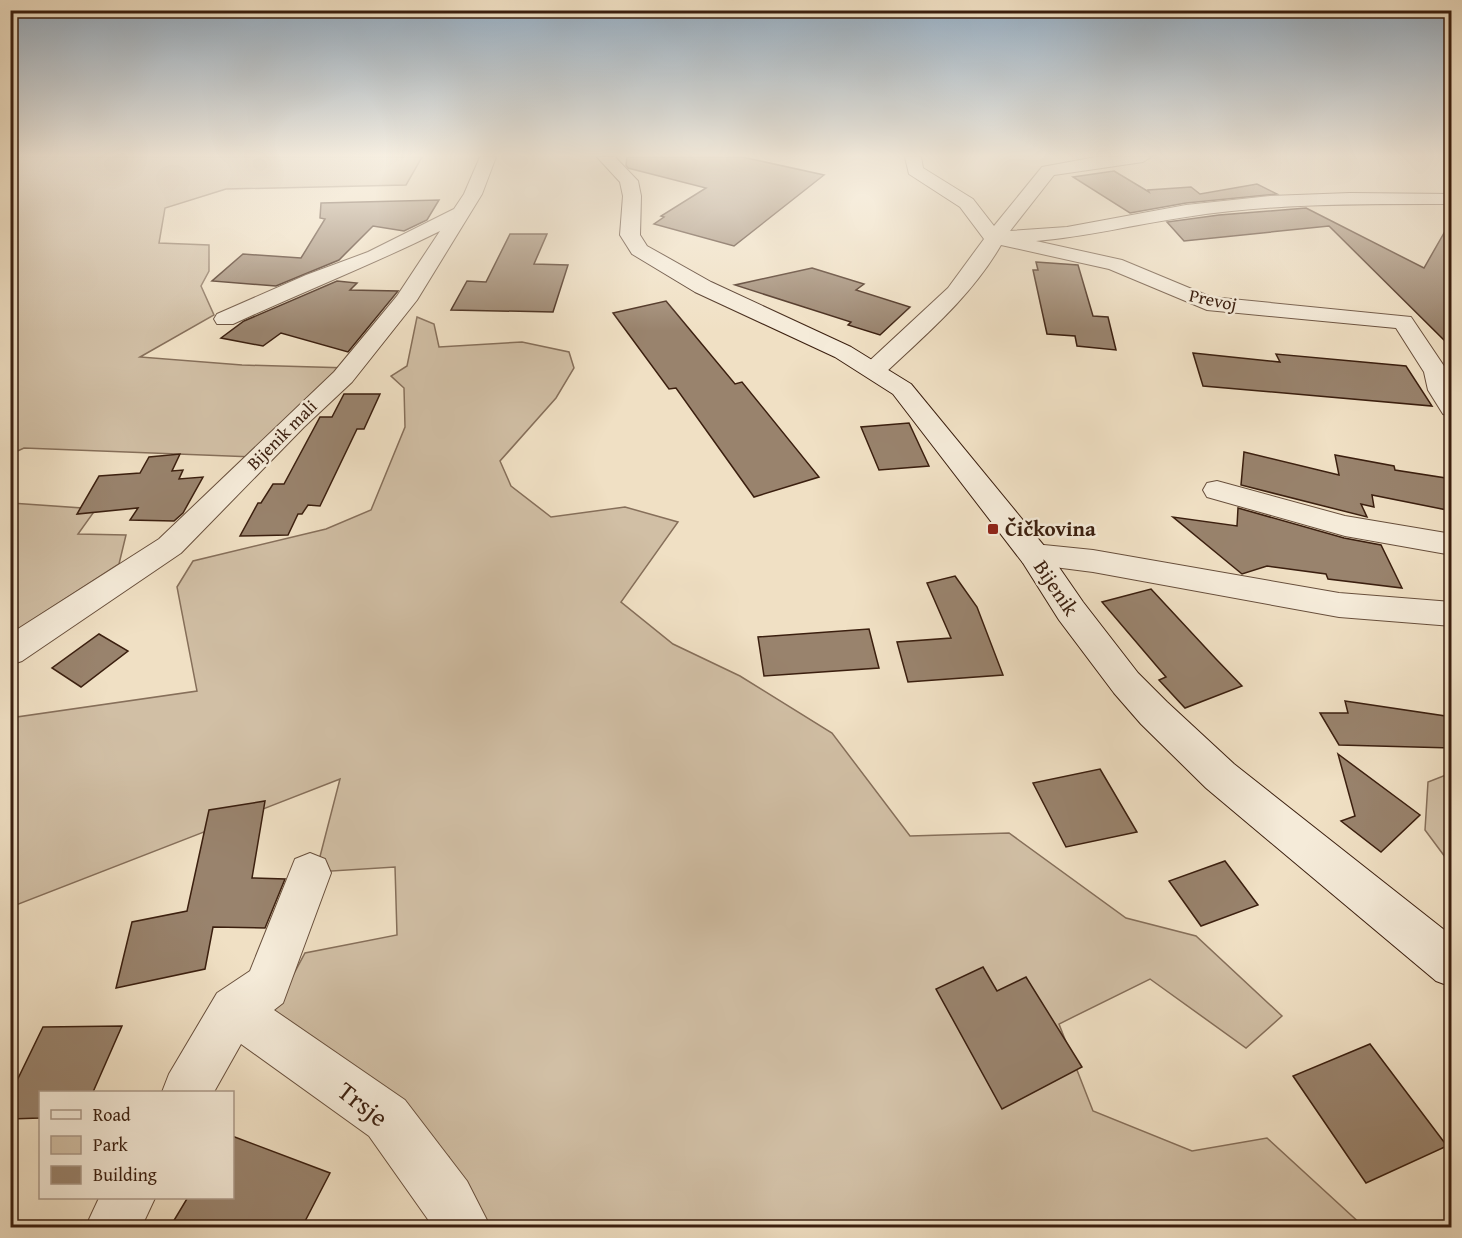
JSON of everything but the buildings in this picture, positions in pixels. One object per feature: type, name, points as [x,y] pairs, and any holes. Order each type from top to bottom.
[{"type":"street","points":[[225,319],[313,279],[375,256],[458,215]]},
{"type":"street","name":"Bijenik mali","points":[[10,652],[135,572],[170,546],[198,520],[295,421],[343,377],[383,331],[461,215]]},
{"type":"street","name":"Bijenik","points":[[631,215],[630,235],[639,250],[679,275],[822,341],[891,380],[915,402],[1034,555],[1071,611],[1154,713],[1220,776],[1452,965]]},
{"type":"street","points":[[978,215],[989,234],[996,238],[1067,233],[1166,215]]},
{"type":"street","points":[[874,370],[961,287],[1013,215]]},
{"type":"street","name":"Prevoj","points":[[996,238],[1115,264],[1207,303],[1403,322],[1444,373]]},
{"type":"street","points":[[1444,373],[1440,390],[1452,409]]},
{"type":"street","points":[[1217,490],[1345,526],[1452,545]]},
{"type":"street","points":[[1034,555],[1093,561],[1339,606],[1452,614]]},
{"type":"street","points":[[188,1091],[234,1010],[267,987],[310,873]]},
{"type":"street","name":"Trsje","points":[[234,1010],[387,1118],[448,1200],[464,1227]]},
{"type":"street","points":[[112,1227],[127,1199]]},
{"type":"green space","points":[[11,215],[164,215],[159,243],[209,245],[209,271],[201,286],[214,315],[140,357],[242,365],[349,368],[254,457],[24,448],[11,454]]},
{"type":"green space","points":[[417,317],[434,324],[439,347],[522,342],[569,352],[574,368],[556,398],[500,461],[511,486],[551,517],[625,507],[678,522],[621,602],[673,644],[740,676],[832,733],[910,836],[1009,833],[1126,918],[1196,936],[1282,1016],[1246,1048],[1150,979],[1059,1024],[1093,1111],[1192,1151],[1267,1138],[1364,1227],[432,1227],[449,1157],[268,1022],[305,953],[397,935],[395,867],[316,872],[340,779],[11,907],[10,718],[197,691],[177,587],[193,561],[326,529],[371,510],[405,427],[404,388],[391,376],[407,366]]},
{"type":"green space","points":[[11,503],[96,509],[78,534],[126,535],[119,564],[11,634]]},
{"type":"green space","points":[[1452,773],[1451,865],[1425,830],[1428,782]]},
{"type":"place","name":"Čičkovina","points":[[993,529]]}]
